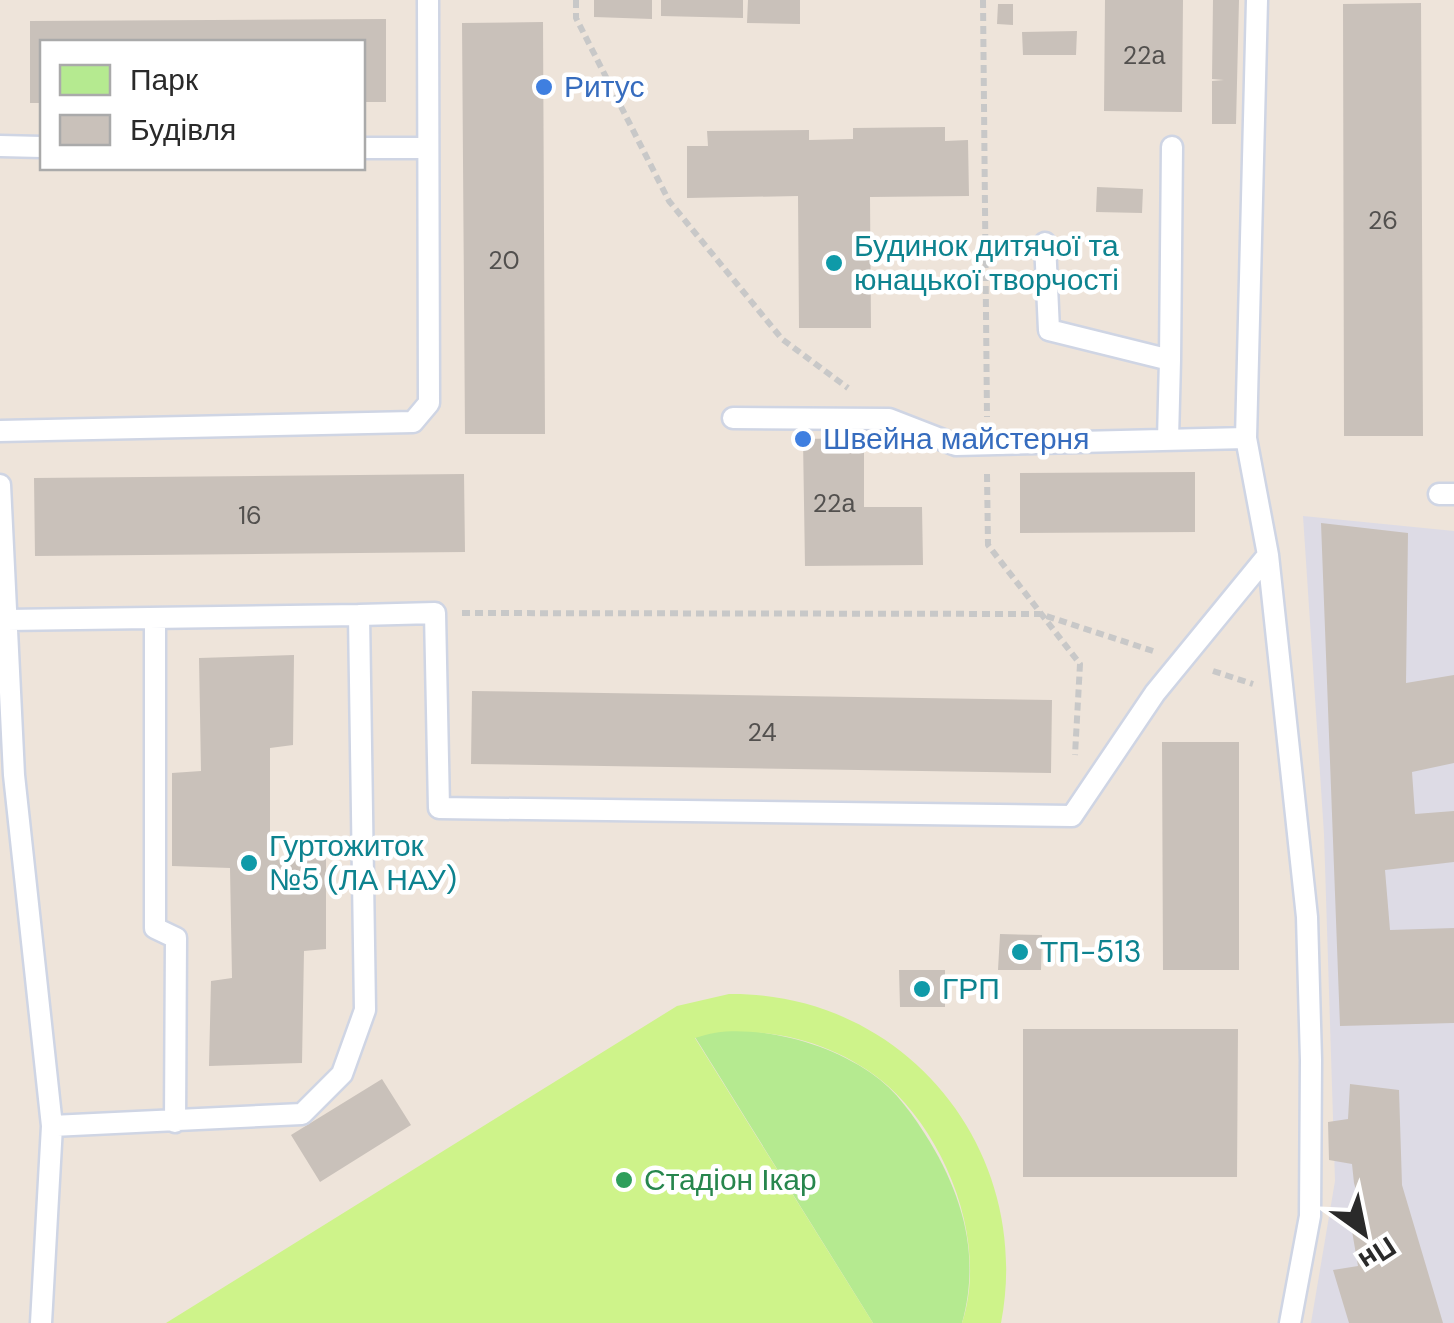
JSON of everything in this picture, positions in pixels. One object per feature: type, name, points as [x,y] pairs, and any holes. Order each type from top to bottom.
[{"type":"lane","points":[[0,431],[413,422],[430,403],[428,0]]},
{"type":"lane","points":[[1258,0],[1246,438],[1268,556],[1307,917],[1312,1060],[1310,1216],[1290,1323]]},
{"type":"lane","points":[[0,146],[40,146]]},
{"type":"lane","points":[[365,148],[428,148]]},
{"type":"lane","points":[[1168,439],[1172,148]]},
{"type":"lane","points":[[1044,243],[1048,330],[1170,360]]},
{"type":"lane","points":[[733,418],[889,418],[956,445],[1246,438]]},
{"type":"lane","points":[[0,485],[14,774],[52,1126],[41,1323]]},
{"type":"lane","points":[[4,618],[435,614],[438,808],[1072,816],[1156,694],[1268,556]]},
{"type":"lane","points":[[52,1126],[302,1114],[342,1074],[365,1010],[359,614]]},
{"type":"lane","points":[[155,618],[155,928],[176,938],[175,1122]]},
{"type":"path","points":[[576,0],[576,18],[669,200],[782,339],[889,418]]},
{"type":"path","points":[[435,614],[1040,614]]},
{"type":"shaded area","points":[[1303,516],[1454,531],[1454,1323],[1311,1323],[1335,1181],[1324,834]]},
{"type":"green space","name":"Стадіон Ікар","points":[[729,994],[793,1001],[851,1020],[902,1052],[944,1093],[976,1143],[997,1199],[1006,1259],[1001,1323],[962,1323],[969,1292],[966,1228],[945,1164],[909,1108],[875,1075],[829,1050],[780,1035],[737,1031],[695,1038],[873,1323],[166,1323],[677,1006]]},
{"type":"green space","points":[[742,1030],[793,1039],[841,1056],[880,1080],[911,1113],[942,1163],[966,1230],[969,1275],[962,1323],[873,1323],[695,1037]]},
{"type":"building","points":[[594,0],[652,0],[652,19],[594,17]]},
{"type":"building","points":[[661,0],[743,0],[743,18],[661,16]]},
{"type":"building","points":[[748,0],[800,0],[800,24],[747,23]]},
{"type":"building","points":[[1105,0],[1183,0],[1182,112],[1104,111]]},
{"type":"building","points":[[1213,0],[1239,0],[1236,124],[1212,124],[1212,81],[1224,80],[1212,79]]},
{"type":"building","points":[[1421,3],[1423,436],[1344,436],[1343,4]]},
{"type":"building","points":[[998,4],[1013,4],[1013,25],[997,24]]},
{"type":"building","points":[[386,19],[386,102],[365,102],[365,40],[40,40],[40,103],[30,103],[30,21]]},
{"type":"building","points":[[543,22],[545,434],[465,434],[462,23]]},
{"type":"building","points":[[1077,31],[1076,55],[1023,55],[1022,32]]},
{"type":"building","name":"Будинок дитячої та юнацької творчості","points":[[945,127],[945,141],[968,140],[969,196],[870,197],[871,328],[799,328],[798,196],[687,198],[687,146],[708,146],[707,131],[809,130],[809,140],[853,139],[853,128]]},
{"type":"building","points":[[1097,187],[1143,189],[1142,213],[1096,212]]},
{"type":"building","points":[[864,438],[864,507],[922,507],[923,565],[805,566],[803,439]]},
{"type":"building","points":[[1195,472],[1195,532],[1020,533],[1020,473]]},
{"type":"building","points":[[464,474],[465,552],[35,556],[34,478]]},
{"type":"building","points":[[1321,523],[1408,533],[1406,683],[1454,675],[1454,763],[1412,772],[1415,814],[1454,811],[1454,862],[1385,870],[1390,930],[1454,928],[1454,1023],[1340,1026]]},
{"type":"building","name":"Гуртожиток №5 (ЛА НАУ)","points":[[294,655],[293,745],[270,748],[270,860],[326,857],[326,949],[304,951],[302,1063],[209,1066],[211,981],[232,978],[230,868],[172,866],[172,773],[201,771],[199,658]]},
{"type":"building","points":[[472,691],[1052,700],[1051,773],[471,764]]},
{"type":"building","points":[[1162,742],[1239,742],[1239,970],[1163,970]]},
{"type":"building","name":"ТП-513","points":[[1000,934],[1042,935],[1041,970],[998,970]]},
{"type":"building","name":"ГРП","points":[[899,970],[945,970],[945,1007],[900,1007]]},
{"type":"building","points":[[1023,1029],[1238,1029],[1237,1177],[1023,1177]]},
{"type":"building","points":[[382,1079],[411,1125],[320,1182],[291,1135]]},
{"type":"building","points":[[1350,1084],[1399,1090],[1402,1185],[1443,1323],[1349,1323],[1333,1270],[1358,1266],[1352,1231],[1366,1227],[1352,1164],[1329,1160],[1328,1122],[1348,1119]]},
{"type":"place","name":"Ритус","points":[[544,87]]},
{"type":"place","name":"Будинок дитячої та юнацької творчості","points":[[834,263]]},
{"type":"place","name":"Швейна майстерня","points":[[803,439]]},
{"type":"place","name":"Гуртожиток №5 (ЛА НАУ)","points":[[249,863]]},
{"type":"place","name":"ТП-513","points":[[1020,952]]},
{"type":"place","name":"ГРП","points":[[922,989]]},
{"type":"place","name":"Стадіон Ікар","points":[[624,1180]]}]
